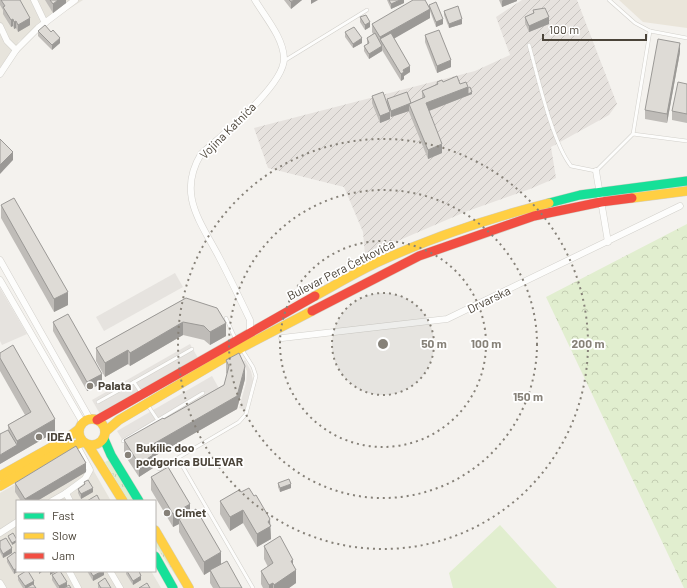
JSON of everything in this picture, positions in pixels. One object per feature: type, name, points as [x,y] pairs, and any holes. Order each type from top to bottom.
[{"type":"main road","name":"Bulevar Pera Ćetkovića","points":[[239,345],[250,333],[376,263],[456,230],[500,215],[599,192],[687,181]]},
{"type":"main road","name":"Bulevar Pera Ćetkovića","points":[[105,435],[119,420],[145,400],[239,345],[419,256],[534,216],[601,202],[687,192]]},
{"type":"main road","name":"Bulevar Pera Ćetkovića","points":[[0,476],[66,439],[87,422],[145,400]]},
{"type":"main road","points":[[122,500],[82,443],[79,436],[87,422],[103,424],[111,455],[138,500]]},
{"type":"main road","points":[[0,486],[82,443],[96,445],[105,435]]},
{"type":"main road","points":[[156,532],[189,588]]},
{"type":"main road","points":[[156,558],[173,588]]},
{"type":"street","points":[[34,0],[45,23]]},
{"type":"street","points":[[0,74],[16,50],[45,23],[76,0]]},
{"type":"street","points":[[255,0],[278,39],[284,58],[283,62]]},
{"type":"street","points":[[0,26],[7,41],[16,50]]},
{"type":"street","name":"Vojina Katnića","points":[[250,333],[250,320],[194,212],[190,181],[194,167],[201,154],[272,86],[281,70],[283,62]]},
{"type":"street","points":[[596,171],[608,242]]},
{"type":"street","name":"Drvarska","points":[[282,338],[447,319],[680,206]]},
{"type":"street","points":[[0,260],[87,422]]},
{"type":"street","points":[[0,280],[87,422]]},
{"type":"street","points":[[54,500],[85,479],[90,470],[82,443]]},
{"type":"street","points":[[66,493],[70,500]]},
{"type":"street","points":[[0,533],[16,523]]},
{"type":"street","points":[[70,572],[78,588]]},
{"type":"street","points":[[111,572],[120,588]]},
{"type":"street","points":[[0,583],[3,588]]},
{"type":"lane","points":[[609,0],[635,23],[650,31],[687,38]]},
{"type":"lane","points":[[283,62],[367,10]]},
{"type":"lane","points":[[529,45],[555,134],[566,161],[571,166],[596,171],[634,134],[650,31]]},
{"type":"lane","points":[[634,134],[687,141]]},
{"type":"lane","points":[[159,469],[238,422],[246,414],[256,376],[253,367],[239,345],[226,318]]},
{"type":"lane","points":[[98,402],[192,349]]},
{"type":"lane","points":[[134,382],[157,419]]},
{"type":"lane","points":[[123,441],[157,419],[203,393]]},
{"type":"lane","points":[[183,467],[252,588]]},
{"type":"shaded area","points":[[0,0],[83,0],[19,41],[0,72]]},
{"type":"shaded area","points":[[522,0],[577,0],[617,104],[609,115],[551,147],[556,178],[530,189],[465,212],[365,255],[363,232],[344,187],[268,168],[254,128],[475,71],[510,55],[496,17]]},
{"type":"shaded area","points":[[619,0],[687,0],[687,28],[643,22]]},
{"type":"shaded area","points":[[175,273],[183,287],[104,331],[96,317]]},
{"type":"shaded area","points":[[0,288],[27,334],[2,345],[0,341]]},
{"type":"shaded area","points":[[190,344],[198,358],[100,414],[92,400]]},
{"type":"shaded area","points":[[245,360],[251,371],[253,380],[245,410],[239,408],[246,383],[247,371],[241,362]]},
{"type":"shaded area","points":[[212,376],[221,392],[127,447],[117,431]]},
{"type":"shaded area","points":[[80,447],[110,500],[16,500],[16,572],[152,572],[161,588],[0,588],[0,493]]},
{"type":"green space","points":[[687,224],[687,588],[684,588],[546,297]]},
{"type":"green space","points":[[111,459],[133,500],[128,500],[105,462]]},
{"type":"green space","points":[[500,525],[557,588],[453,588],[449,573]]},
{"type":"green space","points":[[156,539],[184,588],[156,546]]},
{"type":"building","points":[[1,0],[20,0],[30,18],[18,25],[16,21],[14,22],[13,19],[11,20],[3,7],[5,6]]},
{"type":"building","points":[[50,0],[58,0],[53,4]]},
{"type":"building","points":[[389,0],[400,0],[391,4]]},
{"type":"building","points":[[413,0],[425,0],[430,9],[380,37],[372,24]]},
{"type":"building","points":[[436,2],[443,19],[436,22],[429,5]]},
{"type":"building","points":[[458,6],[462,19],[449,24],[444,11]]},
{"type":"building","points":[[545,8],[549,17],[529,26],[525,17],[534,13],[533,10]]},
{"type":"building","points":[[366,15],[370,22],[365,25],[360,17]]},
{"type":"building","points":[[45,25],[51,32],[53,30],[60,38],[52,45],[38,31]]},
{"type":"building","points":[[354,27],[362,38],[353,44],[345,32]]},
{"type":"building","points":[[439,30],[451,60],[437,66],[425,35]]},
{"type":"building","points":[[375,33],[382,46],[369,54],[364,46],[369,43],[367,38]]},
{"type":"building","points":[[391,33],[410,66],[403,70],[404,72],[401,74],[380,39]]},
{"type":"building","points":[[658,39],[680,43],[667,114],[645,110]]},
{"type":"building","points":[[457,76],[460,84],[466,82],[468,87],[426,103],[442,144],[428,150],[409,104],[425,97],[422,91],[438,84],[437,82],[442,80],[443,82]]},
{"type":"building","points":[[678,82],[687,84],[687,114],[672,111]]},
{"type":"building","points":[[470,87],[472,92],[468,94],[468,88]]},
{"type":"building","points":[[383,92],[390,112],[380,116],[372,96]]},
{"type":"building","points":[[407,92],[411,103],[391,111],[387,99]]},
{"type":"building","points":[[0,139],[13,152],[0,165]]},
{"type":"building","points":[[14,198],[68,292],[54,299],[1,205]]},
{"type":"building","points":[[186,298],[217,308],[226,323],[210,332],[204,326],[183,322],[130,353],[128,350],[105,363],[96,348]]},
{"type":"building","points":[[68,314],[102,374],[87,382],[53,322]]},
{"type":"building","points":[[13,345],[55,419],[17,441],[8,425],[31,412],[0,358],[0,353]]},
{"type":"building","points":[[239,353],[245,366],[237,396],[148,447],[153,455],[139,464],[124,440],[224,385],[229,366],[226,360]]},
{"type":"building","points":[[8,430],[17,445],[0,455],[0,434]]},
{"type":"building","points":[[76,446],[86,463],[25,499],[15,483]]},
{"type":"building","points":[[168,467],[190,504],[173,514],[151,477]]},
{"type":"building","points":[[289,479],[291,484],[280,488],[278,483]]},
{"type":"building","points":[[88,480],[93,488],[81,494],[78,489]]},
{"type":"building","points":[[249,488],[254,496],[256,495],[270,519],[268,522],[271,526],[257,534],[243,510],[230,517],[220,501],[239,490],[241,492]]},
{"type":"building","points":[[97,495],[100,500],[89,500]]},
{"type":"building","points":[[196,509],[221,552],[204,562],[179,519]]},
{"type":"building","points":[[13,533],[16,541],[12,543],[8,536]]},
{"type":"building","points":[[280,536],[293,560],[291,561],[296,570],[274,585],[273,583],[269,585],[261,571],[273,563],[264,546]]},
{"type":"building","points":[[6,538],[12,548],[3,554],[0,548],[0,541]]},
{"type":"building","points":[[15,552],[16,569],[14,570],[7,558]]},
{"type":"building","points":[[227,561],[242,588],[220,588],[210,570]]},
{"type":"building","points":[[24,572],[29,572],[34,581],[25,586],[18,576]]},
{"type":"building","points":[[61,572],[67,582],[59,586],[52,575]]},
{"type":"building","points":[[91,572],[100,572],[93,576]]},
{"type":"building","points":[[128,572],[139,572],[141,576],[133,581]]},
{"type":"building","points":[[105,578],[111,588],[101,588],[98,583]]},
{"type":"building","points":[[147,583],[150,588],[139,588]]},
{"type":"building","points":[[33,584],[36,588],[26,588]]},
{"type":"building","points":[[69,585],[71,588],[64,588]]},
{"type":"traffic: fast","points":[[549,203],[580,195],[687,181]]},
{"type":"traffic: fast","points":[[104,439],[111,455],[138,500]]},
{"type":"traffic: fast","points":[[156,558],[173,588]]},
{"type":"traffic: slow","points":[[632,198],[687,191]]},
{"type":"traffic: slow","points":[[315,296],[368,267],[418,245],[483,222],[549,203]]},
{"type":"traffic: slow","points":[[105,432],[119,420],[241,348],[312,311]]},
{"type":"traffic: slow","points":[[92,419],[101,423],[105,432],[101,441],[92,445],[83,441],[79,432],[83,423],[92,419]]},
{"type":"traffic: slow","points":[[0,476],[66,439],[79,429]]},
{"type":"traffic: slow","points":[[0,486],[59,452],[83,442]]},
{"type":"traffic: slow","points":[[88,445],[122,500]]},
{"type":"traffic: slow","points":[[156,532],[189,588]]},
{"type":"traffic: jam","points":[[312,311],[419,256],[534,216],[601,202],[632,198]]},
{"type":"traffic: jam","points":[[97,420],[315,296]]},
{"type":"place","name":"Palata","points":[[90,386]]},
{"type":"place","name":"IDEA","points":[[39,437]]},
{"type":"place","name":"Bukilic doo podgorica BULEVAR","points":[[128,455]]},
{"type":"place","name":"Cimet","points":[[167,513]]}]
